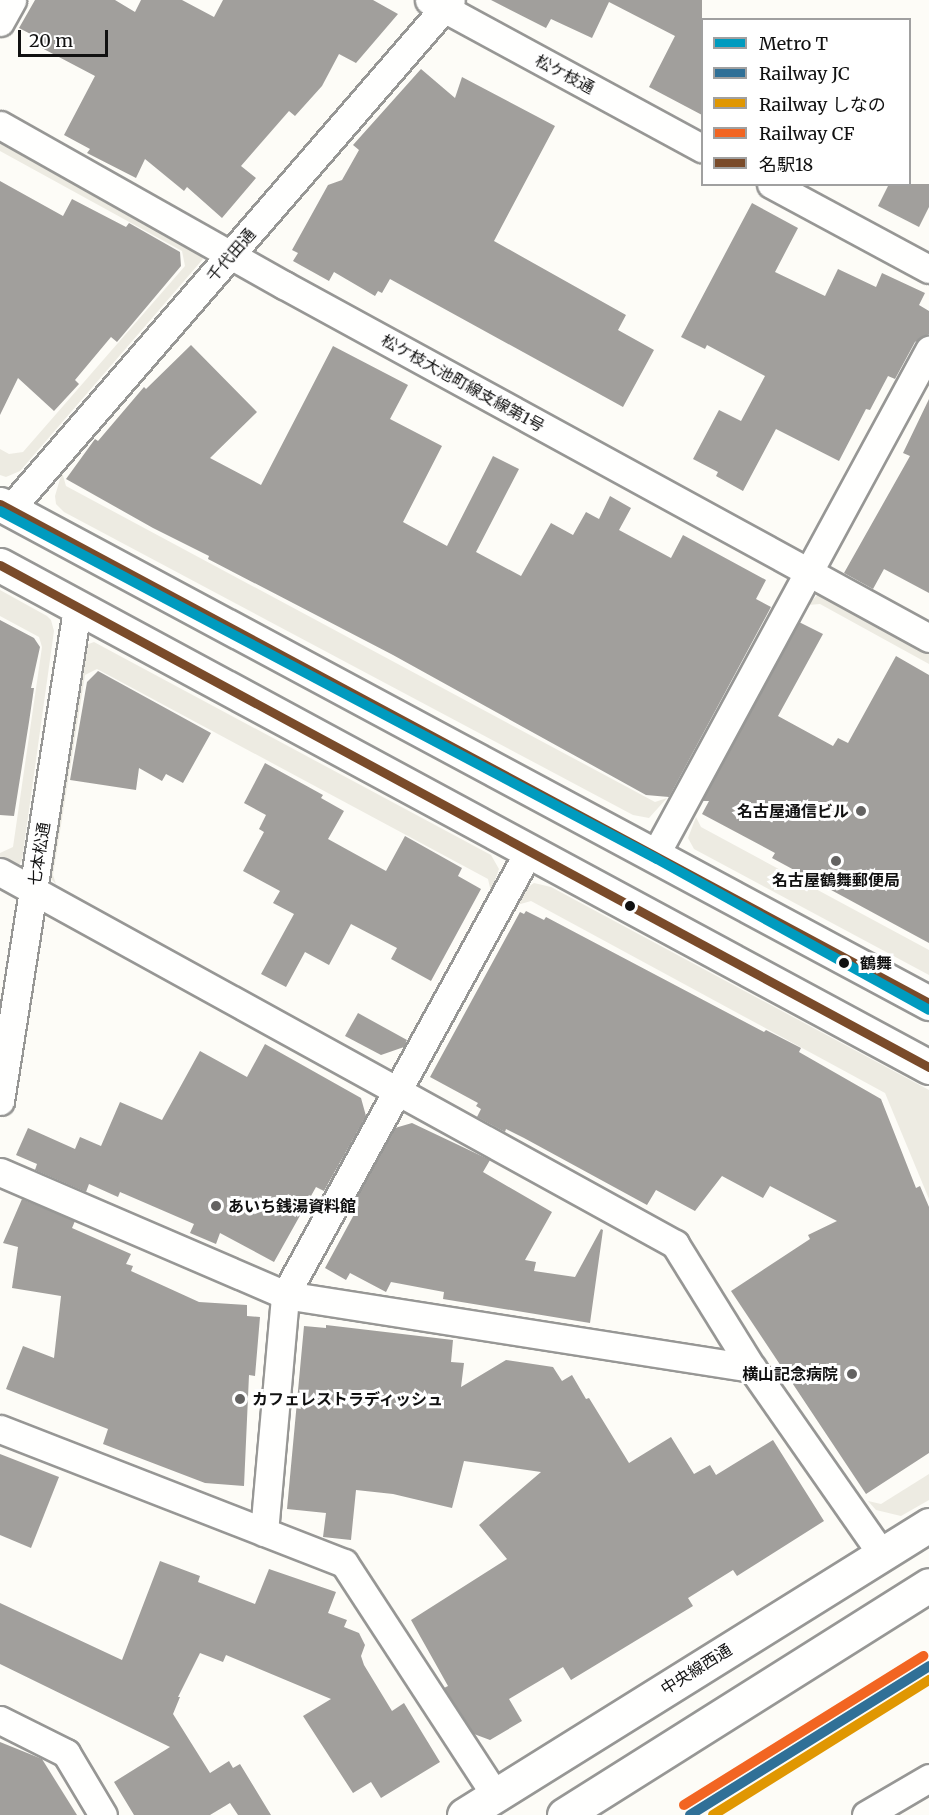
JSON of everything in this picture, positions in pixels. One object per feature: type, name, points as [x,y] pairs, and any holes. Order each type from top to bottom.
[{"type":"street","points":[[0,22],[12,0]]},
{"type":"street","name":"松ケ枝通","points":[[441,3],[701,147]]},
{"type":"street","name":"千代田通","points":[[3,512],[231,256],[441,3]]},
{"type":"street","name":"松ケ枝大池町線支線第1号","points":[[0,124],[231,256],[929,638]]},
{"type":"street","points":[[775,186],[929,269]]},
{"type":"street","points":[[655,855],[929,350]]},
{"type":"street","points":[[3,512],[655,855],[929,1003]]},
{"type":"street","points":[[0,565],[929,1066]]},
{"type":"street","name":"七本松通","points":[[0,1101],[77,607]]},
{"type":"street","points":[[264,1532],[285,1295],[529,851]]},
{"type":"street","points":[[0,872],[675,1244],[752,1368],[881,1553]]},
{"type":"street","points":[[0,1172],[285,1295],[752,1368]]},
{"type":"street","points":[[0,1429],[344,1563],[495,1795]]},
{"type":"street","name":"中央線西通","points":[[464,1815],[929,1525]]},
{"type":"street","points":[[564,1815],[929,1585]]},
{"type":"street","points":[[0,1720],[66,1753],[103,1815]]},
{"type":"street","points":[[866,1815],[929,1778]]},
{"type":"shaded area","points":[[0,139],[198,249],[203,259],[20,471],[6,477],[0,475],[0,449],[9,454],[23,452],[185,266],[182,251],[0,151]]},
{"type":"shaded area","points":[[62,472],[66,486],[655,802],[667,798],[649,818],[633,815],[64,512],[56,504],[55,496]]},
{"type":"shaded area","points":[[0,590],[47,616],[51,620],[54,631],[22,860],[19,865],[15,866],[0,860],[0,853],[13,847],[42,647],[39,637],[0,616]]},
{"type":"shaded area","points":[[819,593],[830,596],[929,651],[929,664],[820,604],[808,605]]},
{"type":"shaded area","points":[[94,642],[491,855],[499,869],[491,892],[488,879],[97,669],[85,675],[53,875],[56,884],[48,876],[83,646]]},
{"type":"shaded area","points":[[696,817],[701,827],[929,950],[929,975],[694,849],[688,838]]},
{"type":"shaded area","points":[[534,883],[551,887],[929,1090],[929,1199],[885,1093],[531,901],[517,905],[528,887]]},
{"type":"shaded area","points":[[929,1474],[929,1500],[901,1516],[876,1510],[868,1501],[881,1504]]},
{"type":"building","points":[[35,0],[115,0],[135,12],[141,0],[182,0],[214,17],[223,0],[373,0],[398,14],[356,63],[339,54],[322,86],[295,116],[289,111],[241,166],[256,178],[222,218],[187,187],[184,191],[145,159],[136,178],[87,153],[90,149],[64,135],[95,76],[38,46],[42,40],[19,28]]},
{"type":"building","points":[[491,0],[702,0],[701,114],[649,87],[675,36],[609,2],[592,38],[551,19],[546,28]]},
{"type":"building","points":[[421,69],[455,98],[462,77],[555,126],[494,241],[626,315],[618,330],[654,350],[623,407],[390,279],[382,293],[378,291],[375,296],[334,272],[329,281],[293,261],[298,253],[292,250],[328,185],[342,180],[359,150],[353,145]]},
{"type":"building","points":[[0,181],[63,216],[72,199],[126,227],[129,223],[180,252],[181,266],[117,342],[111,337],[75,380],[79,384],[54,411],[18,378],[0,415]]},
{"type":"building","points":[[929,184],[929,207],[919,227],[878,206],[888,186]]},
{"type":"building","points":[[752,203],[798,228],[775,272],[825,296],[838,269],[876,287],[882,273],[925,293],[919,305],[929,311],[929,334],[915,342],[895,379],[888,376],[870,410],[866,409],[839,461],[776,429],[743,491],[716,476],[718,472],[693,459],[719,410],[741,421],[765,376],[707,345],[705,349],[681,337]]},
{"type":"building","points":[[191,345],[257,412],[210,458],[261,485],[333,346],[408,385],[390,419],[442,446],[403,522],[447,546],[493,456],[519,469],[476,552],[521,576],[551,523],[573,535],[586,512],[599,519],[610,496],[631,508],[619,530],[671,558],[683,535],[766,580],[756,599],[771,607],[669,797],[646,795],[393,655],[208,559],[209,556],[153,528],[66,479],[95,439],[98,441],[144,387],[146,389]]},
{"type":"building","points":[[929,399],[929,593],[884,569],[873,589],[844,573],[910,456],[903,453]]},
{"type":"building","points":[[0,620],[34,638],[40,647],[31,688],[34,688],[14,816],[0,815]]},
{"type":"building","points":[[799,622],[823,634],[778,716],[833,746],[838,738],[848,743],[896,656],[929,675],[929,943],[772,858],[775,853],[702,814],[709,801],[702,801]]},
{"type":"building","points":[[98,671],[211,733],[183,783],[166,774],[162,781],[139,768],[136,790],[70,780],[87,682]]},
{"type":"building","points":[[265,763],[323,795],[321,798],[344,811],[328,839],[386,871],[405,836],[462,868],[458,876],[481,889],[431,981],[391,959],[397,948],[351,924],[329,965],[305,952],[286,987],[261,974],[294,914],[273,903],[280,891],[243,871],[264,832],[259,829],[266,815],[244,803]]},
{"type":"building","points":[[526,911],[544,920],[546,917],[764,1032],[766,1030],[801,1048],[799,1052],[881,1099],[916,1188],[920,1186],[929,1207],[929,1453],[866,1494],[731,1291],[810,1239],[808,1235],[837,1221],[770,1186],[763,1198],[722,1176],[695,1211],[656,1190],[647,1205],[524,1138],[506,1129],[505,1132],[477,1117],[481,1109],[476,1106],[478,1103],[430,1077],[520,912],[524,914]]},
{"type":"building","points":[[358,1013],[407,1040],[404,1047],[381,1055],[345,1036]]},
{"type":"building","points":[[265,1044],[361,1098],[366,1116],[324,1191],[316,1187],[274,1262],[220,1233],[216,1244],[190,1233],[194,1224],[120,1192],[118,1197],[89,1184],[86,1192],[35,1170],[37,1164],[16,1155],[28,1128],[75,1149],[80,1137],[101,1146],[120,1102],[162,1120],[200,1051],[247,1077]]},
{"type":"building","points":[[412,1123],[490,1160],[483,1172],[552,1212],[525,1260],[536,1262],[534,1271],[575,1277],[601,1229],[603,1230],[590,1323],[443,1299],[444,1292],[391,1282],[386,1292],[350,1273],[346,1280],[325,1268],[357,1209],[352,1206],[395,1128]]},
{"type":"building","points":[[22,1199],[75,1221],[72,1228],[131,1254],[126,1264],[133,1266],[131,1271],[199,1302],[247,1305],[247,1316],[260,1317],[255,1376],[249,1375],[244,1486],[205,1483],[103,1444],[108,1429],[6,1389],[23,1346],[54,1358],[61,1296],[12,1288],[18,1247],[3,1243]]},
{"type":"building","points":[[326,1325],[453,1340],[451,1362],[464,1363],[461,1387],[506,1360],[553,1367],[562,1381],[572,1375],[629,1463],[671,1437],[694,1474],[710,1465],[716,1475],[773,1440],[824,1521],[737,1576],[733,1570],[688,1598],[693,1606],[571,1680],[563,1667],[509,1699],[522,1721],[490,1740],[474,1734],[444,1688],[448,1686],[411,1620],[507,1559],[479,1525],[541,1472],[464,1461],[452,1508],[393,1494],[356,1490],[351,1540],[323,1537],[326,1513],[287,1509],[304,1326],[326,1328]]},
{"type":"building","points":[[0,1454],[59,1477],[31,1548],[0,1535]]},
{"type":"building","points":[[160,1561],[200,1576],[198,1582],[255,1604],[269,1569],[336,1592],[328,1613],[347,1620],[344,1627],[359,1633],[365,1645],[361,1656],[364,1665],[392,1711],[404,1703],[440,1762],[381,1798],[371,1782],[353,1793],[303,1716],[331,1699],[226,1655],[223,1662],[200,1653],[178,1697],[180,1697],[173,1714],[210,1773],[229,1761],[233,1768],[240,1764],[271,1815],[238,1815],[230,1803],[210,1815],[134,1815],[114,1782],[170,1747],[0,1664],[0,1603],[122,1660]]},
{"type":"building","points":[[0,1742],[42,1759],[77,1815],[0,1815]]},
{"type":"metro line","name":"T","points":[[0,511],[657,859],[929,1010]]},
{"type":"rail line","name":"CF","points":[[684,1805],[923,1656]]},
{"type":"rail line","name":"JC","points":[[690,1815],[929,1666]]},
{"type":"rail line","name":"しなの","points":[[713,1815],[929,1680]]},
{"type":"transit line","name":"名駅18","points":[[0,504],[929,1003]]},
{"type":"transit line","name":"名駅18","points":[[0,565],[929,1067]]},
{"type":"place","name":"名古屋通信ビル","points":[[861,811]]},
{"type":"place","name":"名古屋鶴舞郵便局","points":[[836,861]]},
{"type":"place","name":"鶴舞","points":[[844,963]]},
{"type":"place","name":"あいち銭湯資料館","points":[[216,1206]]},
{"type":"place","name":"横山記念病院","points":[[852,1374]]},
{"type":"place","name":"カフェレストラディッシュ","points":[[240,1399]]}]
